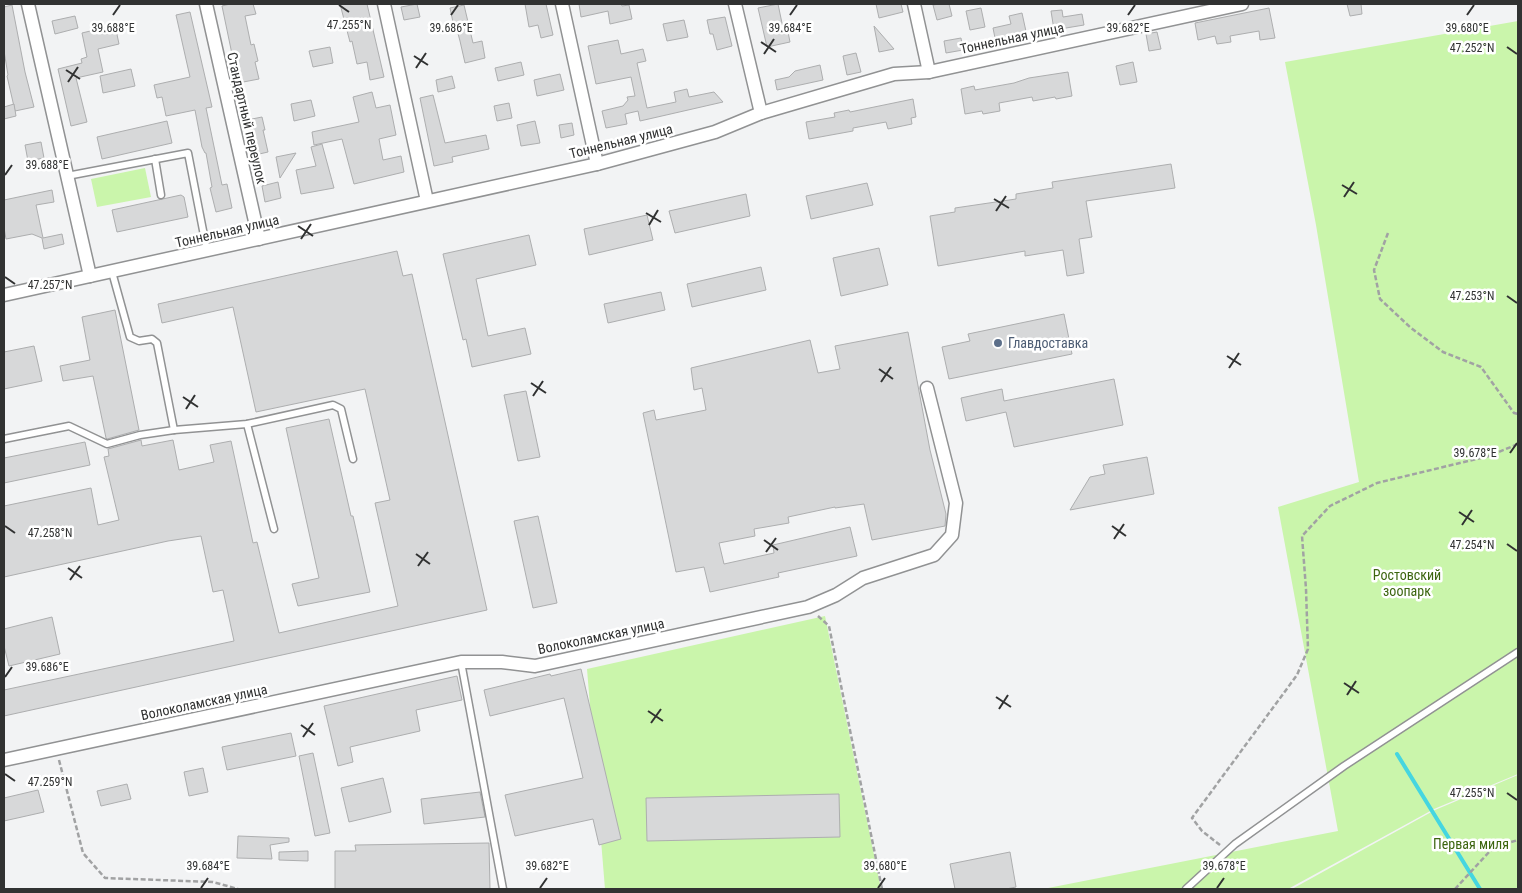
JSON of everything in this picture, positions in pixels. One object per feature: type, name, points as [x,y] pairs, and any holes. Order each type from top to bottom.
[{"type":"street","points":[[28,4],[90,276]]},
{"type":"street","name":"Стандартный переулок","points":[[206,4],[259,239]]},
{"type":"street","points":[[384,4],[427,201]]},
{"type":"street","points":[[562,4],[597,164]]},
{"type":"street","points":[[735,4],[761,113]]},
{"type":"street","points":[[914,4],[929,72]]},
{"type":"street","name":"Тоннельная улица","points":[[4,295],[597,164],[715,132],[761,113],[894,74],[929,72],[1242,4]]},
{"type":"street","name":"Волоколамская улица","points":[[4,760],[461,662],[502,662],[535,666],[808,607],[836,595],[863,578],[934,555],[952,535],[956,503],[927,388]]},
{"type":"lane","points":[[67,176],[188,153],[208,251]]},
{"type":"lane","points":[[154,159],[161,195]]},
{"type":"lane","points":[[112,272],[130,337],[139,341],[152,339],[157,343],[174,430]]},
{"type":"lane","points":[[4,439],[69,426],[107,444],[140,435],[174,430],[247,424],[333,405],[341,409],[353,459]]},
{"type":"lane","points":[[247,424],[274,529]]},
{"type":"lane","points":[[1186,889],[1228,851],[1344,766],[1518,652]]},
{"type":"lane","points":[[461,662],[503,889]]},
{"type":"path","points":[[1388,233],[1374,270],[1380,299],[1411,328],[1443,352],[1482,367],[1514,413],[1518,414]]},
{"type":"path","points":[[1228,851],[1202,832],[1192,818],[1296,674],[1308,649],[1302,536],[1330,506],[1378,483],[1489,456],[1518,444]]},
{"type":"path","points":[[808,607],[829,626],[882,889]]},
{"type":"path","points":[[56,749],[83,853],[105,878],[213,882],[238,889]]},
{"type":"path","points":[[1455,889],[1482,858],[1496,846],[1518,840]]},
{"type":"green space","name":"Ростовский зоопарк","points":[[1518,21],[1518,774],[1434,809],[1288,889],[1043,889],[1338,831],[1278,507],[1359,482],[1316,225],[1285,62]]},
{"type":"green space","points":[[145,168],[151,197],[97,207],[91,179]]},
{"type":"green space","points":[[825,616],[881,889],[605,889],[587,669]]},
{"type":"green space","name":"Первая миля","points":[[1518,775],[1518,889],[1292,889],[1435,810]]},
{"type":"building","points":[[253,4],[256,14],[245,16],[251,45],[254,44],[258,61],[255,62],[259,79],[238,83],[222,6]]},
{"type":"building","points":[[340,4],[367,4],[384,77],[370,80],[367,62],[357,64]]},
{"type":"building","points":[[417,4],[420,17],[404,20],[401,7]]},
{"type":"building","points":[[525,4],[546,4],[553,35],[541,38],[538,25],[529,27]]},
{"type":"building","points":[[579,4],[629,5],[632,19],[610,24],[608,11],[581,17]]},
{"type":"building","points":[[778,4],[783,28],[787,27],[790,42],[767,47],[758,8]]},
{"type":"building","points":[[876,4],[901,4],[903,12],[879,18]]},
{"type":"building","points":[[949,4],[952,16],[937,20],[933,5]]},
{"type":"building","points":[[1347,4],[1361,4],[1362,14],[1350,16]]},
{"type":"building","points":[[12,5],[34,107],[15,111],[7,76],[4,51],[4,7]]},
{"type":"building","points":[[464,5],[473,43],[482,41],[485,58],[465,63],[450,8]]},
{"type":"building","points":[[981,8],[985,27],[970,30],[966,11]]},
{"type":"building","points":[[1269,8],[1275,38],[1260,40],[1259,31],[1230,36],[1231,42],[1217,44],[1215,36],[1198,40],[1195,23]]},
{"type":"building","points":[[1062,10],[1063,17],[1082,14],[1084,25],[1054,30],[1051,11]]},
{"type":"building","points":[[190,12],[212,107],[206,108],[222,185],[227,184],[232,208],[216,212],[210,188],[212,187],[206,153],[202,147],[195,110],[166,116],[162,97],[157,98],[154,85],[190,77],[176,15]]},
{"type":"building","points":[[1022,13],[1027,36],[996,43],[993,28],[1011,24],[1009,16]]},
{"type":"building","points":[[75,16],[78,28],[55,34],[52,21]]},
{"type":"building","points":[[725,17],[732,46],[717,50],[713,34],[710,34],[707,20]]},
{"type":"building","points":[[684,20],[688,37],[667,41],[663,24]]},
{"type":"building","points":[[115,25],[119,44],[98,49],[103,72],[76,78],[87,122],[71,126],[58,69],[82,63],[81,59],[87,57],[82,33]]},
{"type":"building","points":[[874,26],[894,49],[879,52]]},
{"type":"building","points":[[1157,32],[1161,49],[1149,51],[1146,34]]},
{"type":"building","points":[[961,38],[963,50],[946,53],[944,41]]},
{"type":"building","points":[[618,40],[621,54],[643,49],[646,61],[637,63],[647,108],[676,102],[674,92],[687,89],[689,97],[714,92],[723,102],[640,121],[638,111],[625,114],[627,124],[606,128],[602,111],[623,106],[628,100],[627,97],[635,96],[631,77],[596,84],[588,46]]},
{"type":"building","points":[[330,47],[333,63],[313,67],[309,51]]},
{"type":"building","points":[[856,53],[861,72],[847,75],[843,56]]},
{"type":"building","points":[[521,62],[524,75],[498,81],[495,68]]},
{"type":"building","points":[[1133,62],[1137,82],[1120,85],[1116,66]]},
{"type":"building","points":[[820,65],[823,80],[777,90],[775,80],[789,77],[795,71]]},
{"type":"building","points":[[131,69],[135,86],[103,93],[100,76]]},
{"type":"building","points":[[1068,72],[1072,96],[1033,101],[1032,97],[999,103],[1000,111],[983,114],[982,111],[965,114],[961,89],[974,86],[975,90],[1014,83],[1029,78]]},
{"type":"building","points":[[560,74],[564,90],[537,96],[534,80]]},
{"type":"building","points":[[452,76],[455,88],[438,92],[436,80]]},
{"type":"building","points":[[372,92],[376,108],[390,105],[396,135],[379,139],[383,160],[401,156],[404,172],[354,184],[342,139],[314,145],[312,132],[359,122],[353,97]]},
{"type":"building","points":[[433,95],[445,143],[486,135],[489,149],[452,157],[453,162],[434,166],[420,98]]},
{"type":"building","points":[[913,99],[916,117],[911,118],[912,124],[888,129],[886,122],[853,128],[853,131],[809,139],[806,122],[835,117],[834,113],[849,110],[850,112]]},
{"type":"building","points":[[311,100],[315,116],[294,121],[291,104]]},
{"type":"building","points":[[509,103],[512,118],[497,121],[494,106]]},
{"type":"building","points":[[14,104],[16,116],[4,119],[4,107]]},
{"type":"building","points":[[262,117],[268,152],[255,155],[247,120]]},
{"type":"building","points":[[167,121],[172,143],[102,159],[97,137]]},
{"type":"building","points":[[535,121],[540,143],[521,146],[517,125]]},
{"type":"building","points":[[572,123],[574,135],[561,138],[559,125]]},
{"type":"building","points":[[41,142],[44,158],[28,161],[25,145]]},
{"type":"building","points":[[322,144],[334,188],[301,194],[296,170],[316,166],[311,147]]},
{"type":"building","points":[[296,153],[280,178],[276,157]]},
{"type":"building","points":[[1171,164],[1175,188],[1086,201],[1092,237],[1079,239],[1084,273],[1067,276],[1063,250],[1025,256],[1025,251],[938,266],[930,216],[955,212],[955,208],[1016,199],[1016,194],[1053,188],[1052,182]]},
{"type":"building","points":[[278,182],[281,198],[265,202],[262,186]]},
{"type":"building","points":[[867,183],[873,205],[811,219],[806,196]]},
{"type":"building","points":[[52,190],[54,202],[36,205],[43,238],[62,234],[64,244],[44,249],[42,238],[32,234],[6,239],[4,200]]},
{"type":"building","points":[[746,194],[750,216],[675,233],[669,211]]},
{"type":"building","points":[[181,195],[184,197],[188,217],[117,232],[112,210]]},
{"type":"building","points":[[647,215],[653,240],[589,255],[584,229]]},
{"type":"building","points":[[529,235],[536,265],[476,279],[488,336],[525,328],[531,354],[472,367],[466,339],[463,340],[443,254]]},
{"type":"building","points":[[879,248],[888,285],[841,296],[833,258]]},
{"type":"building","points":[[397,251],[403,276],[412,274],[487,610],[4,716],[4,690],[234,641],[223,590],[213,592],[201,536],[168,541],[4,577],[4,506],[91,488],[98,525],[119,520],[104,457],[109,456],[108,449],[141,440],[142,446],[173,440],[179,470],[214,462],[210,445],[231,441],[253,543],[257,542],[279,633],[398,606],[375,503],[390,500],[365,389],[256,412],[233,307],[162,323],[158,304]]},
{"type":"building","points":[[761,267],[766,290],[692,307],[687,284]]},
{"type":"building","points":[[661,292],[665,310],[608,323],[604,304]]},
{"type":"building","points":[[115,310],[139,430],[107,439],[93,376],[63,381],[60,366],[90,360],[82,317]]},
{"type":"building","points":[[1064,314],[1072,354],[949,379],[942,347],[970,341],[968,334]]},
{"type":"building","points":[[908,332],[930,450],[946,514],[945,526],[872,540],[864,504],[835,507],[788,517],[789,523],[754,529],[755,536],[719,543],[724,564],[774,553],[773,545],[850,527],[857,556],[778,573],[779,577],[710,592],[704,567],[676,572],[643,413],[654,410],[656,420],[706,410],[702,388],[694,390],[691,368],[810,340],[818,373],[840,369],[835,346]]},
{"type":"building","points":[[34,346],[42,381],[4,389],[4,352]]},
{"type":"building","points":[[1114,379],[1123,425],[1014,447],[1006,412],[966,421],[961,398],[1002,389],[1004,401]]},
{"type":"building","points":[[526,391],[540,457],[518,461],[504,395]]},
{"type":"building","points":[[329,419],[370,592],[298,606],[292,584],[319,578],[286,428]]},
{"type":"building","points":[[85,442],[90,465],[4,483],[4,458]]},
{"type":"building","points":[[1147,457],[1154,494],[1070,510],[1090,477],[1105,474],[1103,465]]},
{"type":"building","points":[[538,516],[557,603],[533,608],[514,521]]},
{"type":"building","points":[[52,617],[60,654],[9,666],[4,646],[4,629]]},
{"type":"building","points":[[581,669],[621,839],[599,845],[593,819],[515,836],[505,795],[583,778],[564,698],[490,716],[484,690],[550,674],[551,676]]},
{"type":"building","points":[[457,676],[462,700],[416,710],[420,731],[350,747],[353,762],[338,766],[324,706]]},
{"type":"building","points":[[291,733],[296,756],[227,770],[222,747]]},
{"type":"building","points":[[313,753],[330,833],[315,836],[299,756]]},
{"type":"building","points":[[203,768],[208,792],[189,796],[184,772]]},
{"type":"building","points":[[383,778],[391,812],[349,822],[341,788]]},
{"type":"building","points":[[127,784],[131,799],[101,806],[97,791]]},
{"type":"building","points":[[38,790],[44,812],[4,821],[4,798]]},
{"type":"building","points":[[480,792],[485,817],[424,824],[421,799]]},
{"type":"building","points":[[839,794],[840,837],[647,841],[646,798]]},
{"type":"building","points":[[238,836],[289,838],[289,842],[270,845],[272,859],[237,858]]},
{"type":"building","points":[[489,843],[490,889],[335,889],[335,851],[356,851],[355,845]]},
{"type":"building","points":[[308,851],[308,861],[279,860],[279,852]]},
{"type":"building","points":[[1010,852],[1016,887],[1006,889],[955,889],[950,864]]},
{"type":"waterway","points":[[1397,754],[1480,889]]},
{"type":"place","name":"Главдоставка","points":[[998,343]]}]
